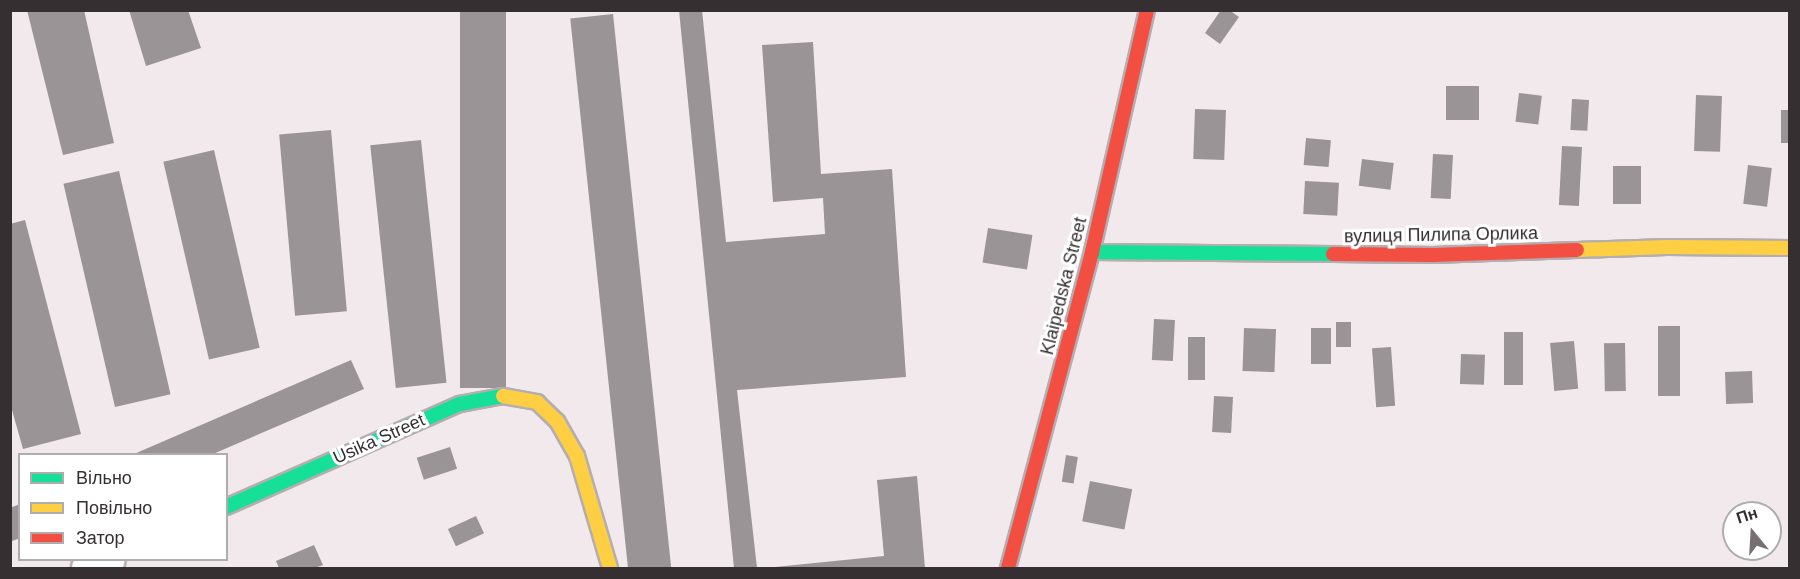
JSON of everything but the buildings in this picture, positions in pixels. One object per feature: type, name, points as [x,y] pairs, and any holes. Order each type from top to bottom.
[{"type":"street","name":"Klaipedska Street","points":[[1008,568],[1092,252],[1147,10]]},
{"type":"street","name":"вулиця Пилипа Орлика","points":[[1092,252],[1434,255],[1667,247],[1790,248]]},
{"type":"street","name":"Usika Street","points":[[228,506],[460,404],[506,394],[537,402],[557,421],[577,456],[610,568]]},
{"type":"street","points":[[88,568],[106,561]]},
{"type":"traffic: fast","points":[[1092,252],[1333,254]]},
{"type":"traffic: fast","points":[[228,506],[460,404],[503,396]]},
{"type":"traffic: slow","points":[[1577,250],[1667,247],[1790,248]]},
{"type":"traffic: slow","points":[[503,396],[537,402],[557,421],[577,456],[610,568]]},
{"type":"traffic: jam","points":[[1008,568],[1092,252],[1147,10]]},
{"type":"traffic: jam","points":[[1333,254],[1433,255],[1577,250]]}]
